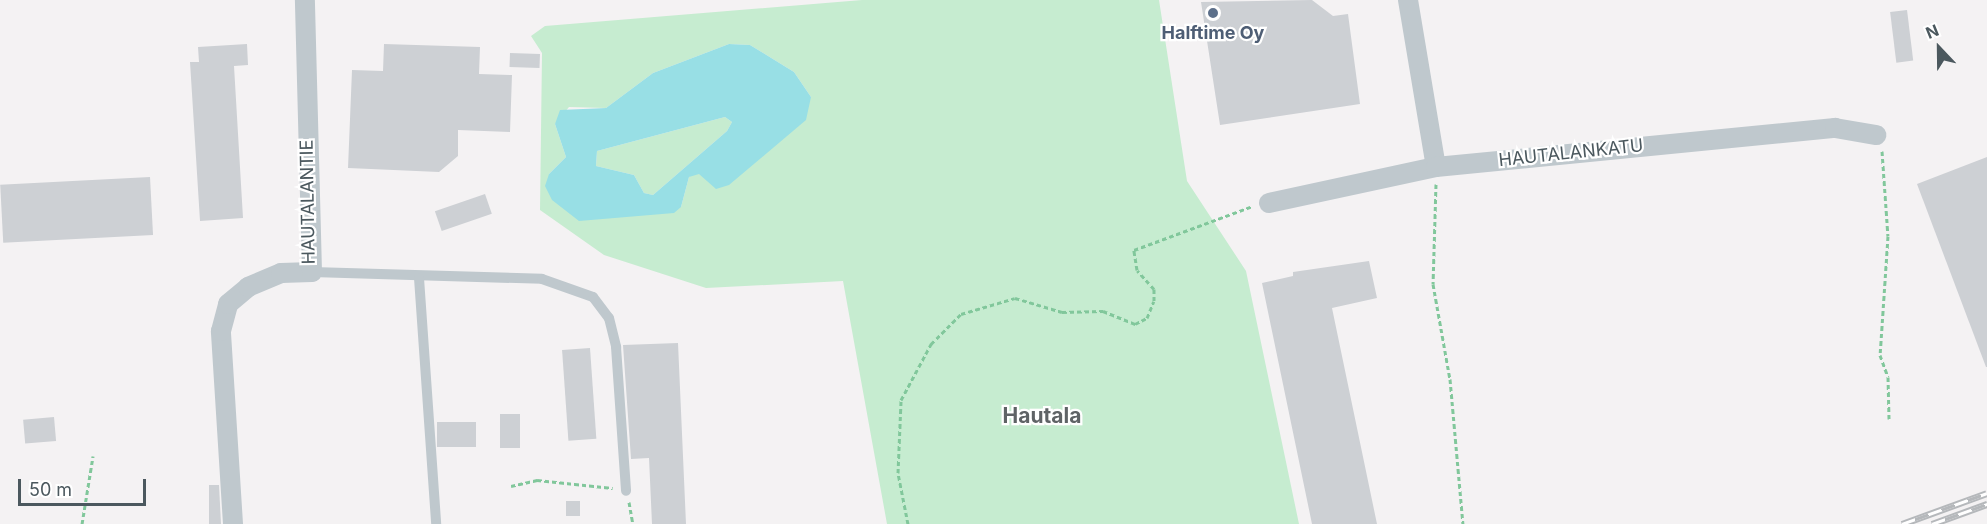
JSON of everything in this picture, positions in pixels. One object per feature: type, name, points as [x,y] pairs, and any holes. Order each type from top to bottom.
[{"type":"street","name":"HAUTALANTIE","points":[[233,524],[221,331],[228,304],[248,287],[280,273],[312,272],[305,0]]},
{"type":"street","points":[[1408,0],[1436,167]]},
{"type":"street","name":"HAUTALANKATU","points":[[1269,203],[1436,167],[1835,128],[1876,135]]},
{"type":"lane","points":[[312,272],[420,278],[542,279],[593,297],[609,318],[616,347],[626,490]]},
{"type":"lane","points":[[420,278],[436,524]]},
{"type":"path","points":[[1876,135],[1886,175],[1880,355],[1888,376],[1889,419]]},
{"type":"path","points":[[1436,167],[1433,284],[1450,378],[1463,524]]},
{"type":"path","points":[[908,524],[899,484],[897,423],[911,379],[940,334],[961,314],[991,303],[1015,298],[1062,312],[1103,311],[1135,324],[1147,318],[1154,289],[1137,270],[1134,250],[1234,210],[1269,203]]},
{"type":"path","points":[[82,524],[93,456]]},
{"type":"path","points":[[511,486],[537,480],[626,490],[633,524]]},
{"type":"green space","points":[[862,0],[1159,0],[1187,181],[1246,271],[1299,524],[887,524],[843,281],[706,288],[604,255],[540,210],[542,53],[531,36],[545,26]],"holes":[[[729,44],[750,45],[794,72],[811,97],[689,177],[681,207],[549,174],[566,157],[555,124],[569,107],[606,108],[653,73]]]},
{"type":"green space","points":[[725,117],[732,122],[727,131],[653,195],[644,193],[634,175],[596,166],[597,151]]},
{"type":"water","points":[[729,44],[750,45],[794,72],[811,97],[806,120],[729,185],[716,189],[699,174],[689,177],[681,207],[674,213],[579,221],[552,200],[545,186],[549,174],[566,157],[555,124],[560,110],[606,108],[653,73]],"holes":[[[725,117],[732,122],[727,131],[653,195],[644,193],[634,175],[596,166],[597,151]]]},
{"type":"building","points":[[1312,0],[1333,16],[1348,14],[1360,104],[1220,125],[1201,2]]},
{"type":"building","points":[[1907,10],[1913,61],[1896,63],[1890,12]]},
{"type":"building","points":[[247,44],[248,65],[234,66],[243,218],[200,221],[190,62],[199,62],[198,47]]},
{"type":"building","points":[[384,44],[480,47],[479,74],[512,75],[510,132],[458,130],[458,156],[439,172],[348,168],[352,70],[383,71]]},
{"type":"building","points":[[510,53],[540,54],[539,68],[510,67]]},
{"type":"building","points":[[1987,157],[1987,367],[1986,367],[1917,184]]},
{"type":"building","points":[[150,177],[153,235],[3,243],[0,185]]},
{"type":"building","points":[[485,194],[492,214],[442,231],[435,211]]},
{"type":"building","points":[[1369,261],[1377,298],[1332,308],[1377,524],[1312,524],[1262,283],[1293,276],[1293,272]]},
{"type":"building","points":[[678,343],[686,524],[652,524],[649,458],[631,459],[623,345]]},
{"type":"building","points":[[590,348],[596,439],[568,441],[562,350]]},
{"type":"building","points":[[500,414],[520,414],[520,448],[500,448]]},
{"type":"building","points":[[54,417],[56,441],[25,444],[23,420]]},
{"type":"building","points":[[437,422],[476,422],[476,447],[437,447]]},
{"type":"building","points":[[209,485],[219,485],[221,524],[209,524]]},
{"type":"building","points":[[566,501],[580,501],[580,516],[566,516]]},
{"type":"railway","points":[[1902,524],[1987,493]]},
{"type":"railway","points":[[1932,524],[1987,504]]},
{"type":"place","name":"Halftime Oy","points":[[1213,13]]},
{"type":"district","name":"Hautala","points":[[1042,416]]}]
